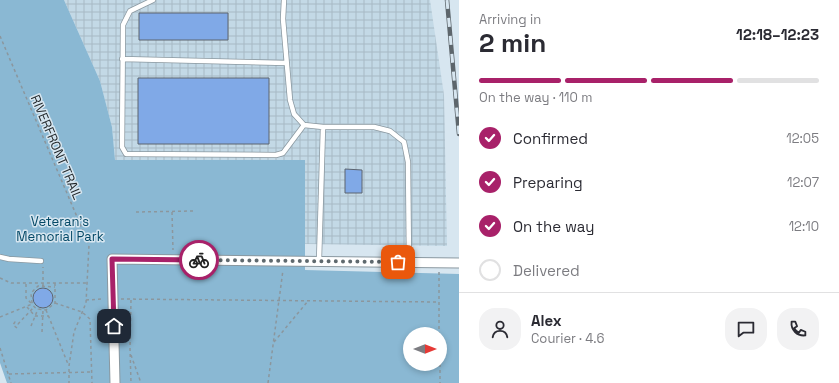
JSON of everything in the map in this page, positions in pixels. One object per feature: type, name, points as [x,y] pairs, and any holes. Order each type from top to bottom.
[{"type":"street","points":[[115,383],[112,259],[459,263]]},
{"type":"lane","points":[[153,0],[130,11],[123,25],[122,147],[126,154],[283,154],[304,125]]},
{"type":"lane","points":[[284,0],[290,100],[294,114],[304,125],[323,127],[374,127],[390,131],[404,142],[408,162],[409,262]]},
{"type":"lane","points":[[122,59],[287,63]]},
{"type":"lane","points":[[319,261],[323,127]]},
{"type":"lane","points":[[0,257],[42,261]]},
{"type":"path","name":"RIVERFRONT TRAIL","points":[[0,36],[89,245],[86,300],[74,332],[69,366],[69,383]]},
{"type":"path","points":[[172,211],[173,260]]},
{"type":"path","points":[[136,212],[194,211]]},
{"type":"path","points":[[42,261],[43,286]]},
{"type":"path","points":[[268,383],[284,261]]},
{"type":"path","points":[[439,263],[440,327]]},
{"type":"path","points":[[0,278],[11,283],[87,283]]},
{"type":"path","points":[[26,283],[26,298],[34,307],[46,310],[58,343],[69,366]]},
{"type":"path","points":[[46,310],[55,302],[55,283]]},
{"type":"path","points":[[32,304],[31,293],[38,286],[55,287]]},
{"type":"path","points":[[86,300],[439,302]]},
{"type":"path","points":[[131,300],[131,383]]},
{"type":"path","points":[[274,342],[308,301]]},
{"type":"path","points":[[55,302],[82,312],[90,319],[92,383]]},
{"type":"path","points":[[0,317],[32,304]]},
{"type":"path","points":[[26,306],[35,316],[49,316]]},
{"type":"path","points":[[17,328],[13,325],[14,322],[18,324],[34,307]]},
{"type":"path","points":[[31,326],[38,309]]},
{"type":"path","points":[[42,332],[43,309]]},
{"type":"path","points":[[0,348],[12,383]]},
{"type":"path","points":[[130,353],[141,383]]},
{"type":"path","points":[[440,371],[440,383]]},
{"type":"path","points":[[9,374],[91,372]]},
{"type":"shaded area","points":[[64,0],[430,0],[444,95],[447,246],[305,244],[305,160],[115,160],[112,127],[100,81]]},
{"type":"green space","name":"Veteran's Memorial Park","points":[[0,0],[64,0],[100,81],[112,127],[115,160],[305,160],[305,270],[459,274],[459,383],[7,383],[0,363]]},
{"type":"building","points":[[139,13],[228,13],[228,40],[139,40]]},
{"type":"building","points":[[138,78],[269,78],[269,144],[138,144]]},
{"type":"building","points":[[345,169],[362,170],[362,193],[345,193]]},
{"type":"building","points":[[43,288],[50,291],[53,298],[50,305],[43,308],[36,305],[33,298],[36,291]]},
{"type":"railway","points":[[447,0],[459,134]]},
{"type":"way so far","points":[[199,260],[398,262]]},
{"type":"route","points":[[114,326],[112,259],[199,260]]}]
